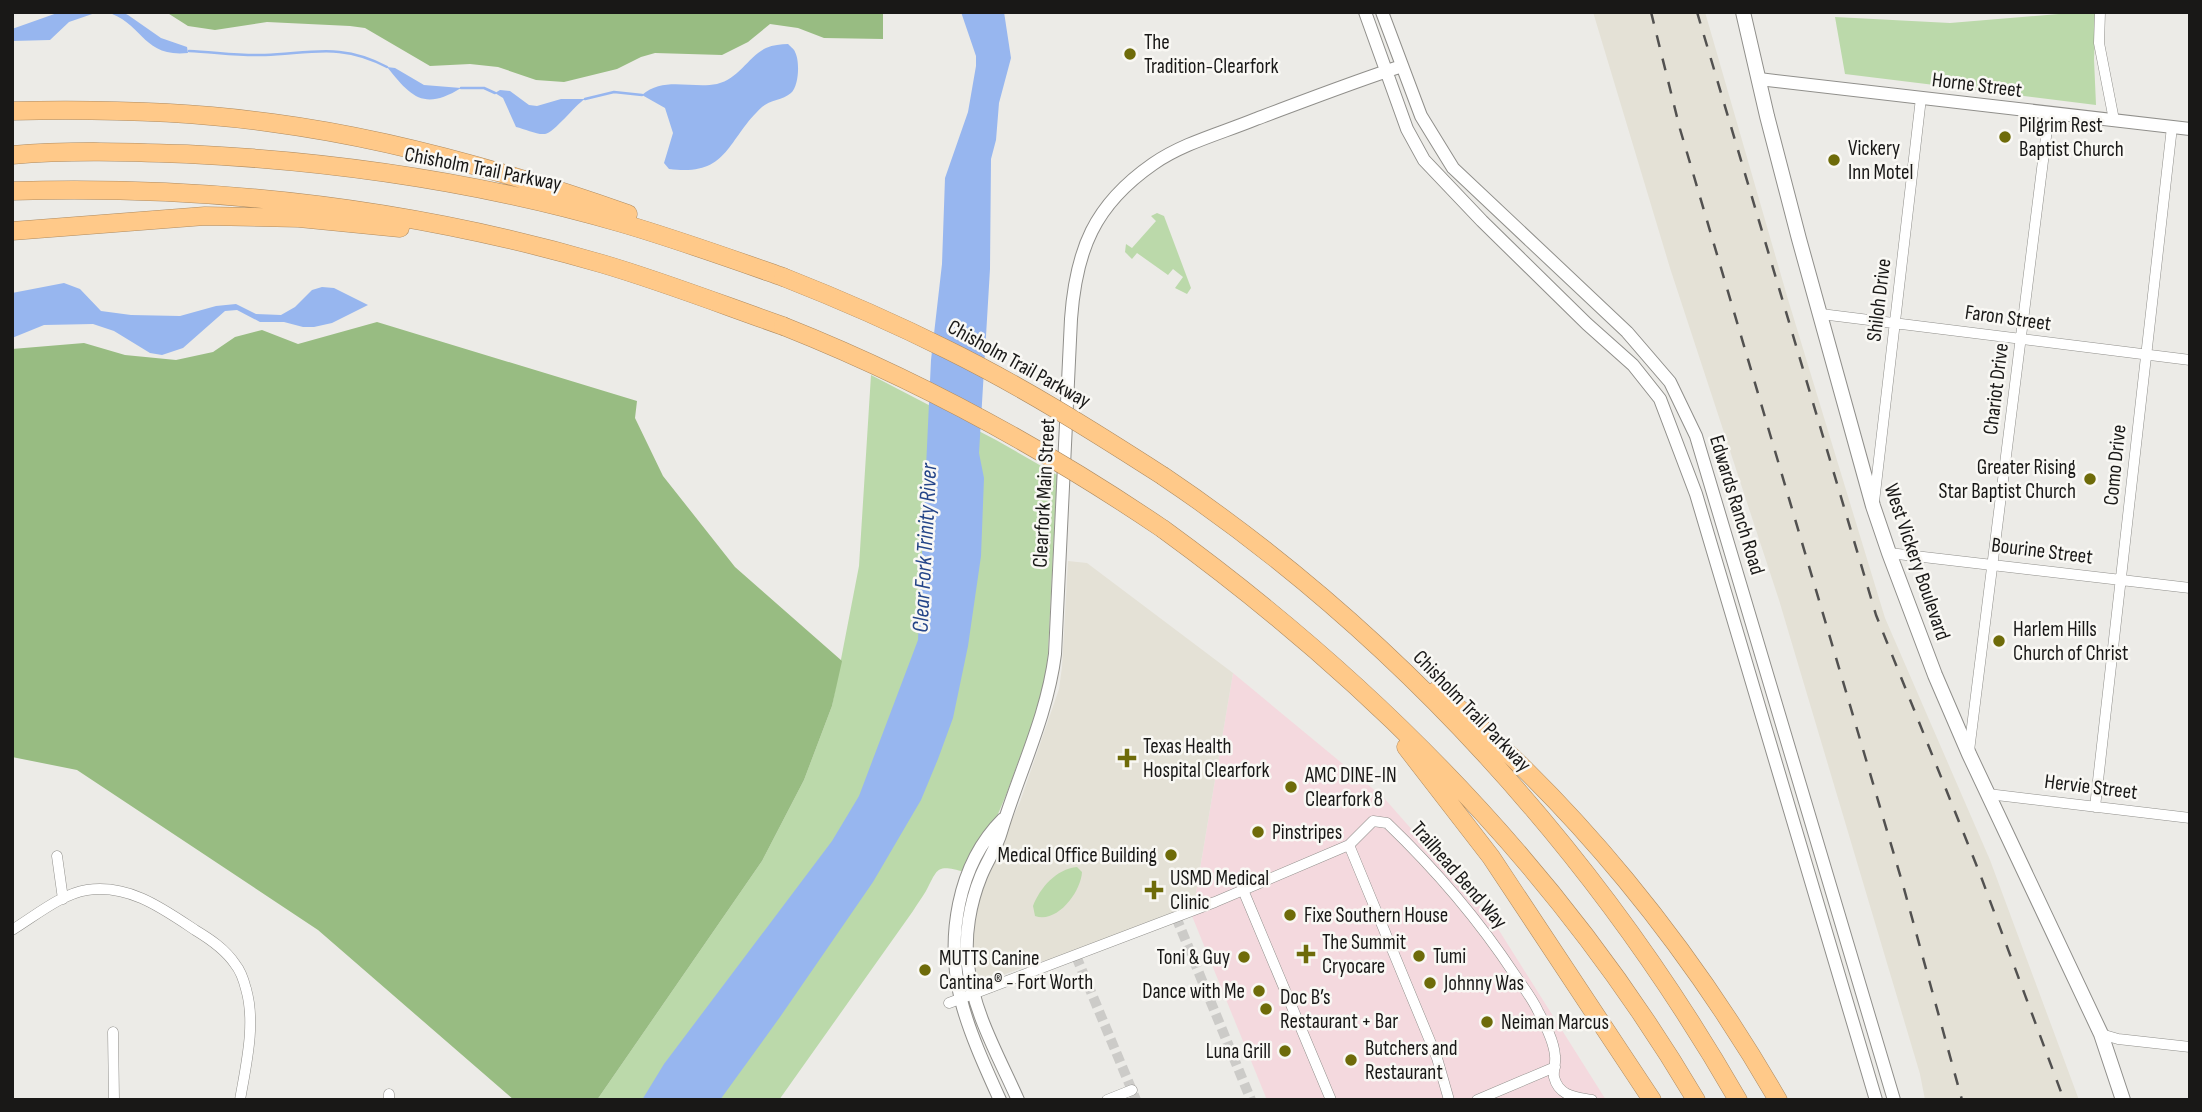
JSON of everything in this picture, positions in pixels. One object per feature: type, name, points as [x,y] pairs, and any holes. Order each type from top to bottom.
[{"type":"highway","points":[[12,111],[209,116],[276,123],[376,141],[458,160],[564,191],[632,216],[694,246]]},
{"type":"highway","name":"Chisholm Trail Parkway","points":[[12,155],[182,154],[266,159],[359,169],[519,197],[620,223],[783,277],[873,314],[949,350],[1042,400],[1163,476],[1254,539],[1320,594],[1439,706],[1550,829],[1608,903],[1695,1028],[1738,1100]]},
{"type":"highway","points":[[12,191],[138,190],[253,198],[376,213],[495,236],[615,268],[783,326],[879,366],[980,416],[1073,470],[1163,529],[1244,589],[1356,684],[1474,803],[1571,916],[1624,986],[1696,1100]]},
{"type":"highway","points":[[12,231],[191,216],[257,216],[495,236]]},
{"type":"highway","points":[[1320,594],[1461,710],[1588,837],[1634,890],[1688,962],[1747,1048],[1777,1100]]},
{"type":"highway","points":[[1356,684],[1484,847],[1652,1100]]},
{"type":"main road","name":"West Vickery Boulevard","points":[[1743,12],[1799,239],[1873,506],[1889,553],[1935,675],[1969,754],[2101,1034],[2123,1100]]},
{"type":"street","name":"Edwards Ranch Road","points":[[1365,12],[1407,128],[1424,160],[1587,324],[1633,365],[1660,399],[1699,505],[1876,1100]]},
{"type":"street","name":"Edwards Ranch Road","points":[[1382,12],[1421,116],[1453,168],[1627,332],[1670,382],[1702,452],[1894,1100]]},
{"type":"street","points":[[2100,12],[2099,43],[2114,120]]},
{"type":"street","name":"Clearfork Main Street","points":[[1000,1100],[961,999],[955,958],[960,900],[972,862],[1004,818],[1022,775],[1052,677],[1073,287],[1080,257],[1102,213],[1153,163],[1182,148],[1402,66]]},
{"type":"street","name":"Horne Street","points":[[1759,79],[2190,129]]},
{"type":"street","name":"Shiloh Drive","points":[[1873,506],[1921,98]]},
{"type":"street","name":"Chariot Drive","points":[[1969,754],[2049,113]]},
{"type":"street","name":"Como Drive","points":[[2095,807],[2172,127]]},
{"type":"street","points":[[1469,208],[1482,194]]},
{"type":"street","name":"Faron Street","points":[[1821,314],[2190,360]]},
{"type":"street","points":[[1682,458],[1702,452]]},
{"type":"street","name":"Bourine Street","points":[[1889,553],[2190,588]]},
{"type":"street","name":"Hervie Street","points":[[1988,794],[2190,818]]},
{"type":"street","name":"Trailhead Bend Way","points":[[961,999],[1243,890],[1349,845],[1369,824],[1380,820],[1387,823],[1427,863],[1498,949],[1537,1008],[1554,1047],[1555,1080],[1565,1093],[1574,1098],[1592,1100]]},
{"type":"street","points":[[1349,845],[1437,1058],[1449,1100]]},
{"type":"street","points":[[57,856],[63,899]]},
{"type":"street","points":[[12,930],[63,899],[86,890],[110,890],[138,896],[172,914],[217,944],[236,964],[246,990],[249,1021],[247,1058],[240,1100]]},
{"type":"street","points":[[1243,890],[1331,1100]]},
{"type":"street","name":"Clearfork Main Street","points":[[961,999],[1018,1100]]},
{"type":"street","points":[[113,1032],[114,1100]]},
{"type":"street","points":[[2101,1034],[2118,1039],[2190,1047]]},
{"type":"street","points":[[1477,1100],[1555,1068]]},
{"type":"street","points":[[1107,1100],[1132,1090]]},
{"type":"shaded area","points":[[1593,12],[1705,12],[1787,296],[1885,618],[1990,860],[2079,1100],[1925,1100],[1920,1074],[1779,600],[1670,268]]},
{"type":"shaded area","name":"Texas Health Hospital Clearfork","points":[[1068,561],[1087,563],[1233,673],[1194,904],[980,984],[975,982],[970,942],[977,895],[1020,802],[1059,689]]},
{"type":"shaded area","points":[[1233,673],[1384,798],[1495,924],[1606,1100],[1267,1100],[1192,916]]},
{"type":"green space","points":[[166,12],[883,12],[883,39],[824,38],[798,28],[770,24],[748,42],[722,55],[655,53],[617,69],[564,82],[536,80],[498,67],[470,64],[430,66],[365,28],[267,22],[215,30],[188,26]]},
{"type":"green space","points":[[2096,12],[2096,105],[1845,74],[1835,17],[1950,23]]},
{"type":"green space","points":[[1157,213],[1164,216],[1191,288],[1187,294],[1175,288],[1183,277],[1173,269],[1168,275],[1137,253],[1132,259],[1125,252],[1126,244],[1132,248],[1156,221],[1151,216]]},
{"type":"green space","points":[[377,322],[637,401],[635,418],[663,476],[735,567],[842,661],[832,706],[804,780],[762,861],[597,1100],[514,1100],[318,930],[77,770],[12,757],[12,349],[84,343],[125,355],[176,360],[213,352],[235,337],[262,330],[298,344]]},
{"type":"green space","points":[[871,375],[1057,475],[1047,672],[1036,714],[1006,795],[998,814],[978,843],[965,872],[943,868],[936,873],[913,911],[779,1100],[597,1100],[762,861],[804,780],[832,706],[859,566]]},
{"type":"green space","points":[[1077,867],[1082,872],[1081,880],[1066,904],[1051,915],[1035,916],[1033,906],[1044,886],[1062,871]]},
{"type":"water","points":[[60,12],[98,12],[69,22],[50,40],[12,41],[12,29]]},
{"type":"water","points":[[106,12],[122,12],[128,15],[161,38],[187,47],[188,53],[161,50],[128,23]]},
{"type":"water","name":"Clear Fork Trinity River","points":[[961,12],[1004,12],[1011,58],[999,103],[996,140],[991,159],[990,269],[979,453],[984,478],[981,556],[968,646],[953,718],[921,800],[873,882],[720,1100],[642,1100],[664,1064],[832,841],[859,796],[918,640],[931,360],[942,264],[945,178],[968,112],[976,66],[976,56]]},
{"type":"water","points":[[788,44],[797,56],[794,90],[762,107],[715,162],[689,170],[669,169],[664,163],[673,133],[665,108],[642,95],[650,89],[669,84],[717,84],[731,78],[766,48]]},
{"type":"water","points":[[387,67],[395,68],[424,85],[461,88],[437,99],[419,97],[403,86]]},
{"type":"water","points":[[500,90],[510,91],[529,105],[537,106],[561,99],[585,99],[554,129],[542,134],[516,127],[503,98],[495,93]]},
{"type":"water","points":[[64,283],[80,289],[101,311],[131,315],[180,316],[216,306],[236,304],[256,314],[281,315],[295,307],[312,290],[322,287],[334,288],[368,305],[332,323],[314,327],[284,322],[260,322],[237,310],[225,311],[183,348],[162,355],[150,353],[114,331],[93,324],[44,325],[12,338],[12,293]]},
{"type":"waterway","points":[[189,51],[256,55],[341,52],[387,67]]},
{"type":"waterway","points":[[461,88],[484,88],[495,93]]},
{"type":"waterway","points":[[585,99],[614,92],[642,95]]},
{"type":"tunnel","points":[[1176,917],[1251,1100]]},
{"type":"tunnel","points":[[1076,956],[1136,1100]]},
{"type":"railway","points":[[1651,12],[1680,129],[1903,885],[1962,1100]]},
{"type":"railway","points":[[1697,12],[1876,615],[1980,874],[2064,1100]]},
{"type":"place","name":"The Tradition-Clearfork","points":[[1130,54]]},
{"type":"place","name":"Pilgrim Rest Baptist Church","points":[[2005,137]]},
{"type":"place","name":"Vickery Inn Motel","points":[[1834,160]]},
{"type":"place","name":"Greater Rising Star Baptist Church","points":[[2090,479]]},
{"type":"place","name":"Harlem Hills Church of Christ","points":[[1999,641]]},
{"type":"place","name":"Texas Health Hospital Clearfork","points":[[1127,758]]},
{"type":"place","name":"AMC DINE-IN Clearfork 8","points":[[1291,787]]},
{"type":"place","name":"Pinstripes","points":[[1258,832]]},
{"type":"place","name":"Medical Office Building","points":[[1171,855]]},
{"type":"place","name":"USMD Medical Clinic","points":[[1154,890]]},
{"type":"place","name":"Fixe Southern House","points":[[1290,915]]},
{"type":"place","name":"The Summit Cryocare","points":[[1306,954]]},
{"type":"place","name":"Tumi","points":[[1419,956]]},
{"type":"place","name":"Toni & Guy","points":[[1244,957]]},
{"type":"place","name":"MUTTS Canine Cantina® - Fort Worth","points":[[925,970]]},
{"type":"place","name":"Johnny Was","points":[[1430,983]]},
{"type":"place","name":"Dance with Me","points":[[1259,991]]},
{"type":"place","name":"Doc B’s Restaurant + Bar","points":[[1266,1009]]},
{"type":"place","name":"Neiman Marcus","points":[[1487,1022]]},
{"type":"place","name":"Luna Grill","points":[[1285,1051]]},
{"type":"place","name":"Butchers and Restaurant","points":[[1351,1060]]}]
